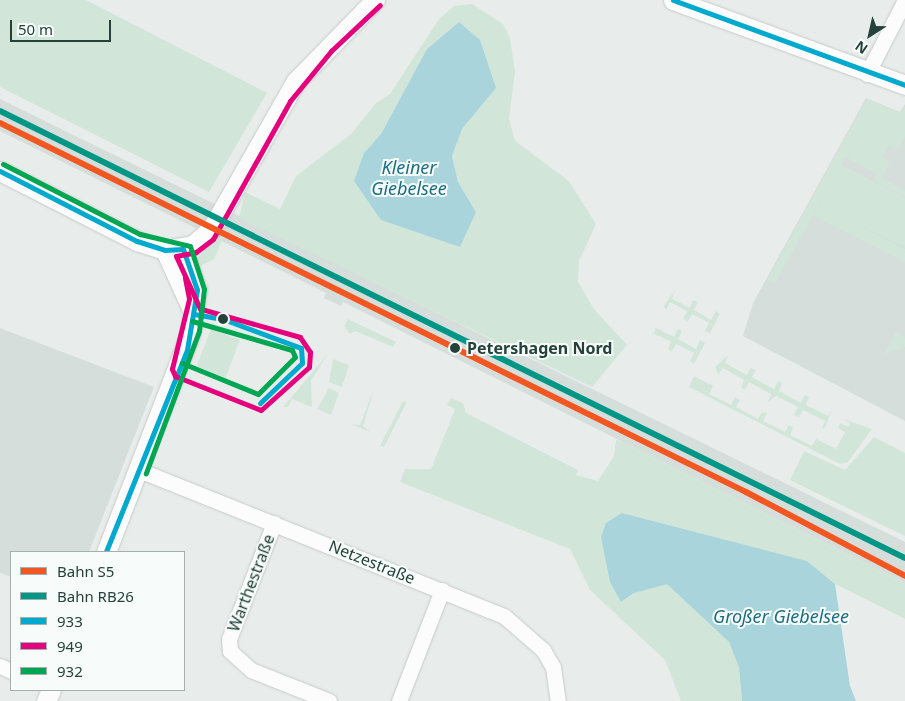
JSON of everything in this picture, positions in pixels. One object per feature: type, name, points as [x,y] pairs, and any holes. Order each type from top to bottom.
[{"type":"street","points":[[0,170],[137,241],[174,249],[212,228],[299,78],[375,0]]},
{"type":"street","points":[[673,0],[867,74],[905,85]]},
{"type":"street","points":[[867,74],[905,0]]},
{"type":"street","points":[[106,551],[187,350],[194,314],[174,249]]},
{"type":"street","name":"Netzestraße","points":[[140,470],[504,616],[539,645],[552,667],[558,701]]},
{"type":"street","name":"Warthestraße","points":[[274,523],[229,639],[230,650],[251,670],[304,696],[329,701]]},
{"type":"street","points":[[399,701],[442,590]]},
{"type":"shaded area","points":[[866,98],[900,112],[905,104],[905,421],[743,336],[753,303]]},
{"type":"shaded area","points":[[0,99],[905,542],[905,583],[343,302],[341,306],[324,298],[326,293],[0,131]]},
{"type":"shaded area","points":[[0,328],[154,387],[89,551],[10,551],[10,577],[0,573]]},
{"type":"green space","points":[[0,0],[86,0],[267,93],[209,192],[0,87]]},
{"type":"green space","points":[[472,4],[503,24],[510,38],[515,72],[509,118],[515,141],[569,181],[596,224],[579,261],[578,282],[594,309],[627,345],[592,387],[239,218],[245,192],[280,209],[296,176],[351,134],[376,103],[390,94],[439,19],[454,6]],"holes":[[[459,22],[496,88],[462,129],[452,156],[458,182],[476,212],[459,247],[435,237],[364,153],[381,134],[427,49]]]},
{"type":"green space","points":[[867,99],[901,113],[905,108],[905,136],[898,150],[889,145],[882,157],[890,162],[882,178],[905,191],[905,197],[874,181],[877,174],[846,157],[853,144],[841,165],[905,198],[905,247],[841,216],[905,249],[905,262],[814,216],[825,194],[775,283],[768,279]]},
{"type":"green space","points":[[217,236],[223,238],[214,259],[195,269],[197,259]]},
{"type":"green space","points":[[675,290],[672,299],[690,308],[693,300],[698,302],[694,310],[711,320],[716,311],[720,314],[710,333],[705,331],[709,323],[692,314],[688,321],[683,319],[687,311],[670,302],[666,310],[664,306]]},
{"type":"green space","points":[[348,319],[396,342],[393,347],[355,331],[350,334],[344,326]]},
{"type":"green space","points":[[656,328],[674,337],[678,329],[682,331],[678,339],[696,349],[700,340],[705,343],[694,364],[690,361],[694,353],[676,344],[672,352],[668,349],[671,342],[653,333]]},
{"type":"green space","points":[[211,329],[240,340],[226,377],[197,366]]},
{"type":"green space","points":[[896,332],[905,337],[905,347],[884,354]]},
{"type":"green space","points":[[328,354],[311,380],[312,407],[292,399],[288,407],[283,407]]},
{"type":"green space","points":[[728,355],[725,363],[747,375],[750,368],[756,370],[752,377],[774,389],[778,381],[782,383],[779,391],[801,403],[805,395],[809,397],[806,405],[828,416],[832,409],[825,428],[822,429],[825,421],[803,410],[799,417],[794,415],[798,407],[776,396],[768,402],[771,394],[749,382],[745,390],[741,388],[744,380],[723,368],[718,375],[715,367]]},
{"type":"green space","points":[[333,359],[349,365],[342,387],[329,382]]},
{"type":"green space","points":[[694,376],[713,386],[709,394],[731,405],[735,397],[740,400],[736,407],[758,419],[762,412],[767,413],[763,421],[785,432],[789,425],[793,427],[790,435],[812,446],[816,439],[836,449],[845,432],[838,428],[840,423],[848,427],[850,423],[843,419],[872,429],[848,462],[840,464],[689,387]]},
{"type":"green space","points":[[329,388],[339,393],[331,415],[317,409]]},
{"type":"green space","points":[[374,389],[363,426],[370,432],[351,424],[360,425]]},
{"type":"green space","points":[[451,398],[463,403],[466,413],[578,470],[576,475],[598,481],[614,456],[616,440],[621,441],[905,583],[905,619],[835,584],[807,561],[622,513],[601,537],[622,602],[634,593],[667,583],[729,642],[739,666],[742,701],[681,701],[665,660],[590,590],[570,549],[400,482],[405,469],[431,469],[455,409],[447,405]]},
{"type":"green space","points":[[403,401],[407,403],[384,447],[380,446]]},
{"type":"green space","points":[[874,437],[905,453],[905,536],[790,480],[804,451],[845,470]]},
{"type":"water","name":"Kleiner Giebelsee","points":[[459,22],[480,40],[496,88],[462,129],[452,156],[458,182],[476,212],[460,247],[381,220],[354,181],[364,153],[381,134],[427,49]]},
{"type":"water","name":"Großer Giebelsee","points":[[622,513],[807,561],[835,584],[850,686],[856,701],[742,701],[739,667],[729,642],[667,584],[634,593],[621,602],[610,582],[601,537],[606,523]]},
{"type":"rail line","name":"RB26","points":[[0,111],[905,558]]},
{"type":"rail line","name":"S5","points":[[0,123],[746,492],[905,576]]},
{"type":"transit line","name":"933","points":[[673,0],[905,85]]},
{"type":"transit line","name":"949","points":[[201,311],[176,256],[196,252],[213,239],[290,101],[331,51],[380,5]]},
{"type":"transit line","name":"932","points":[[3,164],[140,234],[190,246],[204,289],[199,331],[146,473]]},
{"type":"transit line","name":"933","points":[[0,171],[137,241],[165,250],[183,249],[197,290],[187,350],[106,551]]},
{"type":"transit line","name":"949","points":[[185,278],[189,299],[172,369],[175,376],[261,410],[309,367],[310,352],[300,337],[202,309]]},
{"type":"transit line","name":"933","points":[[194,314],[223,319],[301,348],[302,363],[260,403]]},
{"type":"transit line","name":"932","points":[[182,363],[258,394],[295,357],[292,350],[192,321]]},
{"type":"place","name":"Petershagen Nord","points":[[455,348]]}]
